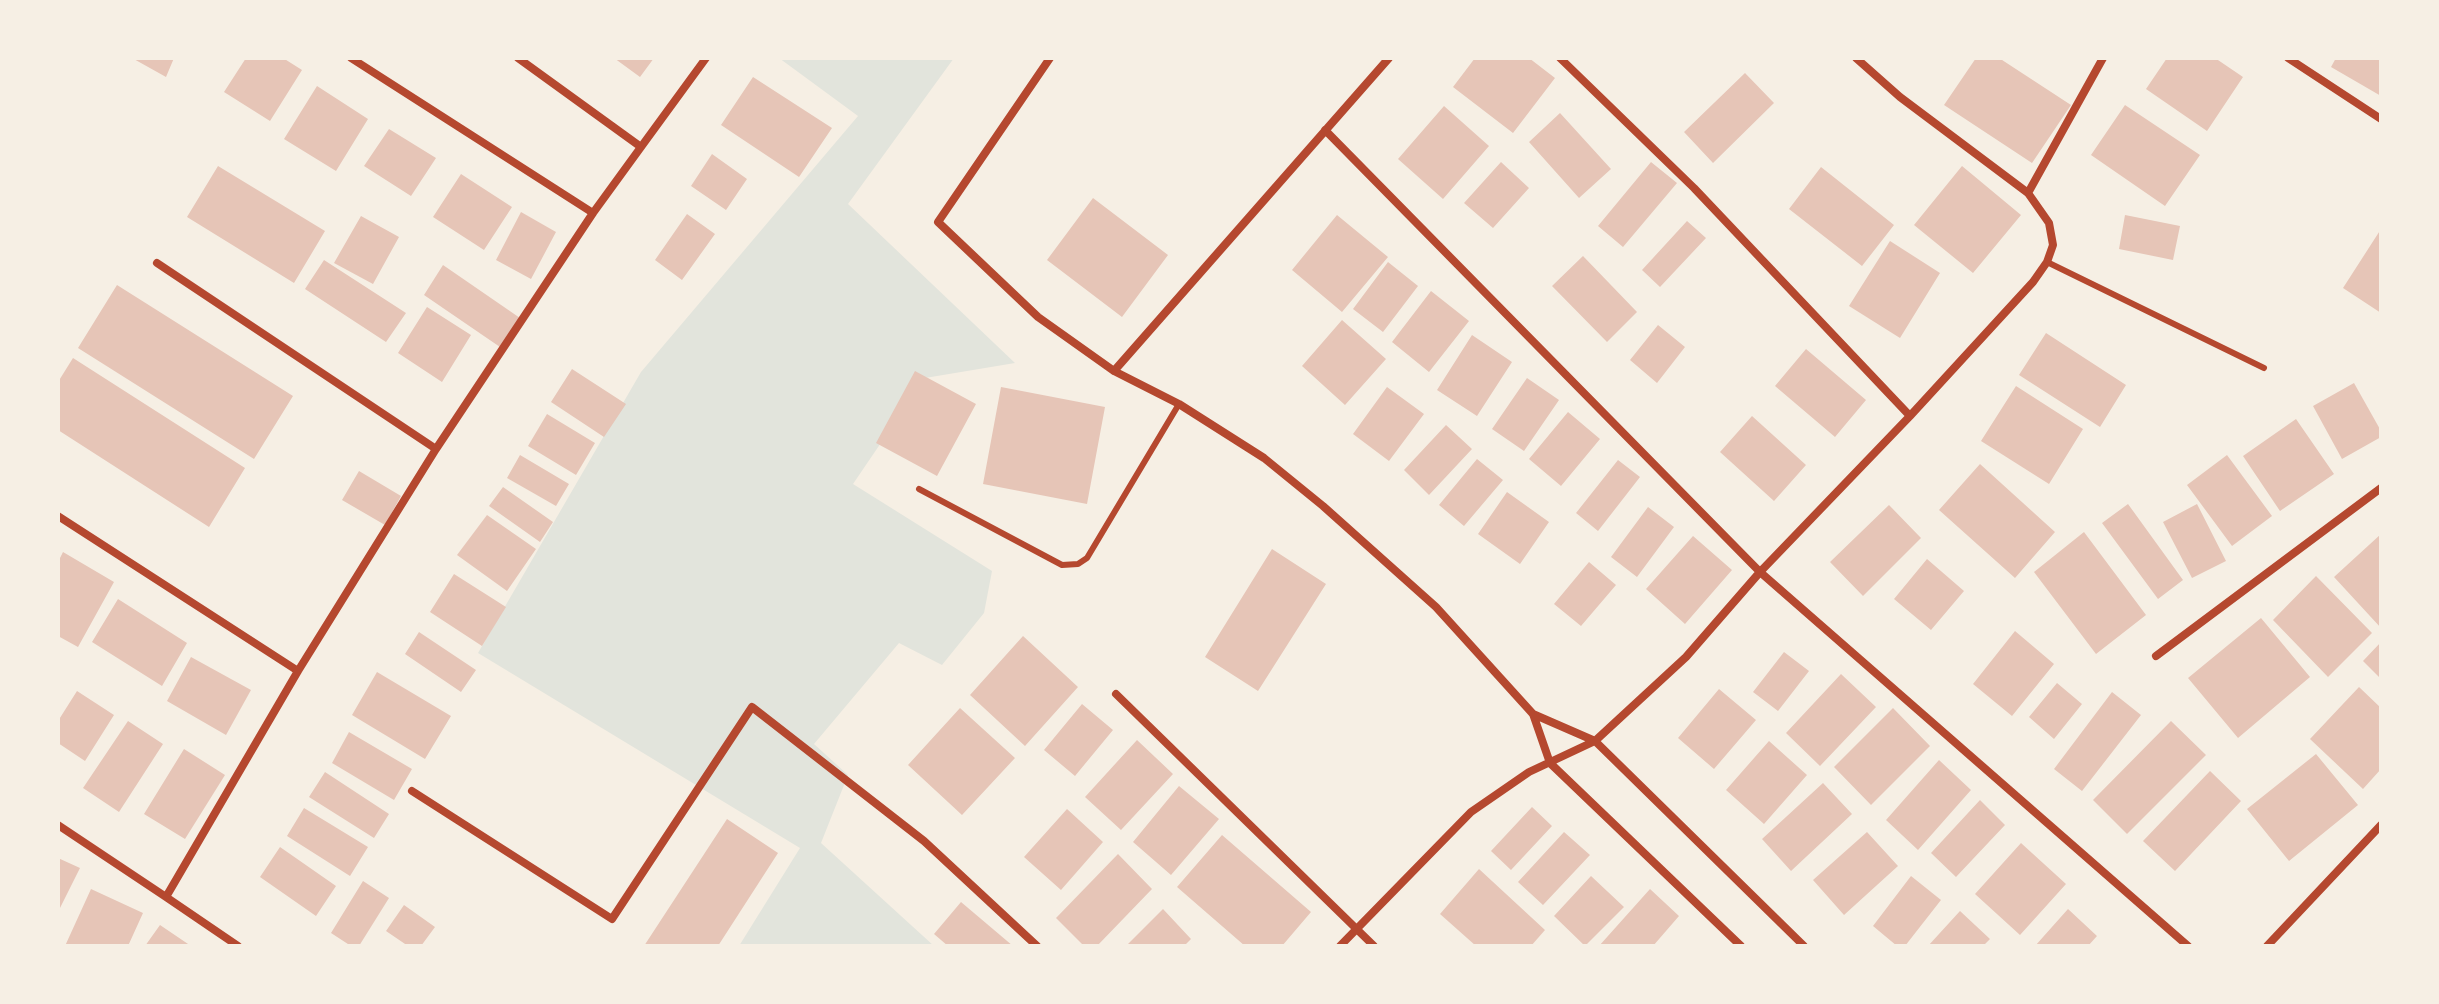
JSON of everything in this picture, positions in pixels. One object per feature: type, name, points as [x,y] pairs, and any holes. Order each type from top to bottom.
[{"type":"street","points":[[351,58],[593,213]]},
{"type":"street","points":[[518,58],[641,147]]},
{"type":"street","points":[[166,897],[298,671],[436,449],[593,213],[706,58]]},
{"type":"street","points":[[1050,58],[938,222],[1038,317],[1114,371],[1179,404],[1264,458],[1436,607],[1533,714],[1550,763],[1741,946]]},
{"type":"street","points":[[1114,371],[1389,58]]},
{"type":"street","points":[[1560,58],[1694,188],[1910,416]]},
{"type":"street","points":[[1340,946],[1471,812],[1503,788],[1595,741],[1686,657],[1760,572],[2033,282],[2047,262],[2053,245],[2049,223],[2028,193],[1900,97],[1856,58]]},
{"type":"street","points":[[2028,193],[2103,58]]},
{"type":"street","points":[[2288,58],[2381,119]]},
{"type":"street","points":[[1325,130],[1760,572],[2188,946]]},
{"type":"street","points":[[157,263],[436,449]]},
{"type":"street","points":[[2156,656],[2381,488]]},
{"type":"street","points":[[58,516],[298,671]]},
{"type":"street","points":[[1116,694],[1374,946]]},
{"type":"street","points":[[412,791],[612,919],[752,707],[924,841],[1037,946]]},
{"type":"street","points":[[1533,714],[1595,741],[1804,946]]},
{"type":"street","points":[[58,825],[238,946]]},
{"type":"street","points":[[2267,946],[2381,825]]},
{"type":"lane","points":[[2047,262],[2264,368]]},
{"type":"lane","points":[[919,489],[1062,565],[1078,564],[1087,558],[1179,404]]},
{"type":"shaded area","points":[[779,58],[954,58],[848,204],[1015,363],[925,378],[853,484],[992,571],[984,613],[942,665],[899,643],[814,744],[848,775],[821,843],[934,946],[739,946],[800,848],[478,653],[641,372],[858,116]]},
{"type":"building","points":[[132,58],[174,58],[166,77]]},
{"type":"building","points":[[246,58],[283,58],[302,70],[270,121],[224,92]]},
{"type":"building","points":[[614,58],[654,58],[640,77]]},
{"type":"building","points":[[1475,58],[1529,58],[1555,78],[1513,133],[1453,87]]},
{"type":"building","points":[[1976,58],[1999,58],[2071,105],[2032,163],[1944,105]]},
{"type":"building","points":[[2167,58],[2215,58],[2243,77],[2207,131],[2146,89]]},
{"type":"building","points":[[2336,58],[2381,58],[2381,96],[2331,67]]},
{"type":"building","points":[[1745,73],[1774,103],[1713,163],[1684,132]]},
{"type":"building","points":[[753,77],[832,128],[799,177],[721,125]]},
{"type":"building","points":[[317,86],[368,119],[336,171],[284,139]]},
{"type":"building","points":[[2125,105],[2200,155],[2165,206],[2091,155]]},
{"type":"building","points":[[1444,106],[1489,146],[1443,199],[1398,159]]},
{"type":"building","points":[[1560,113],[1611,169],[1579,198],[1529,142]]},
{"type":"building","points":[[389,129],[436,158],[411,196],[364,166]]},
{"type":"building","points":[[712,154],[747,179],[726,210],[691,186]]},
{"type":"building","points":[[1501,162],[1529,188],[1493,228],[1464,203]]},
{"type":"building","points":[[1651,162],[1677,183],[1623,247],[1598,226]]},
{"type":"building","points":[[218,166],[325,231],[294,283],[187,217]]},
{"type":"building","points":[[1962,166],[2021,215],[1973,273],[1914,225]]},
{"type":"building","points":[[1821,167],[1894,225],[1862,266],[1789,209]]},
{"type":"building","points":[[461,174],[512,207],[484,250],[433,217]]},
{"type":"building","points":[[1093,198],[1168,255],[1122,317],[1047,260]]},
{"type":"building","points":[[521,212],[556,232],[531,279],[496,260]]},
{"type":"building","points":[[687,214],[715,234],[682,280],[655,260]]},
{"type":"building","points":[[1337,215],[1388,257],[1342,312],[1292,270]]},
{"type":"building","points":[[2125,215],[2180,226],[2173,260],[2119,249]]},
{"type":"building","points":[[361,216],[399,237],[373,284],[334,263]]},
{"type":"building","points":[[1687,221],[1706,238],[1660,287],[1642,270]]},
{"type":"building","points":[[2381,229],[2381,313],[2343,288]]},
{"type":"building","points":[[1890,241],[1940,273],[1900,338],[1849,306]]},
{"type":"building","points":[[1583,256],[1637,312],[1607,342],[1552,286]]},
{"type":"building","points":[[324,260],[406,313],[386,342],[305,289]]},
{"type":"building","points":[[1388,262],[1418,286],[1383,332],[1353,309]]},
{"type":"building","points":[[443,265],[520,318],[500,347],[424,295]]},
{"type":"building","points":[[117,285],[293,396],[254,459],[78,348]]},
{"type":"building","points":[[1431,291],[1469,321],[1429,372],[1392,342]]},
{"type":"building","points":[[427,307],[471,335],[442,382],[398,353]]},
{"type":"building","points":[[1342,320],[1386,359],[1345,405],[1302,366]]},
{"type":"building","points":[[1658,325],[1685,347],[1657,383],[1630,360]]},
{"type":"building","points":[[2046,333],[2126,385],[2100,427],[2019,375]]},
{"type":"building","points":[[1472,335],[1512,362],[1477,416],[1437,390]]},
{"type":"building","points":[[1806,349],[1866,400],[1835,437],[1775,386]]},
{"type":"building","points":[[73,358],[245,468],[209,527],[58,430],[58,382]]},
{"type":"building","points":[[572,369],[626,404],[604,437],[551,402]]},
{"type":"building","points":[[915,371],[976,404],[937,476],[876,443]]},
{"type":"building","points":[[1527,378],[1559,400],[1524,451],[1492,429]]},
{"type":"building","points":[[2354,383],[2381,431],[2381,437],[2342,459],[2313,406]]},
{"type":"building","points":[[2016,386],[2083,429],[2049,484],[1981,441]]},
{"type":"building","points":[[1001,387],[1105,407],[1087,504],[983,484]]},
{"type":"building","points":[[1387,387],[1424,414],[1389,461],[1353,434]]},
{"type":"building","points":[[1568,412],[1600,439],[1561,486],[1529,459]]},
{"type":"building","points":[[547,414],[595,443],[576,475],[528,446]]},
{"type":"building","points":[[1752,416],[1806,465],[1774,501],[1720,452]]},
{"type":"building","points":[[2296,419],[2334,474],[2280,511],[2243,456]]},
{"type":"building","points":[[1446,425],[1472,449],[1429,495],[1404,470]]},
{"type":"building","points":[[520,455],[569,484],[556,506],[507,478]]},
{"type":"building","points":[[2227,455],[2272,516],[2232,546],[2187,485]]},
{"type":"building","points":[[1477,459],[1503,480],[1464,526],[1439,505]]},
{"type":"building","points":[[1618,460],[1640,477],[1598,531],[1576,513]]},
{"type":"building","points":[[1980,464],[2055,532],[2015,578],[1939,510]]},
{"type":"building","points":[[359,471],[401,496],[385,525],[342,500]]},
{"type":"building","points":[[503,487],[553,522],[540,542],[489,506]]},
{"type":"building","points":[[1507,492],[1549,522],[1520,564],[1478,534]]},
{"type":"building","points":[[2128,504],[2183,580],[2158,599],[2102,523]]},
{"type":"building","points":[[2197,504],[2226,561],[2192,578],[2163,522]]},
{"type":"building","points":[[1889,505],[1921,538],[1863,596],[1830,562]]},
{"type":"building","points":[[1648,507],[1674,527],[1637,577],[1611,557]]},
{"type":"building","points":[[487,515],[536,549],[507,591],[457,555]]},
{"type":"building","points":[[2084,532],[2146,615],[2096,654],[2034,572]]},
{"type":"building","points":[[2381,534],[2381,628],[2334,577]]},
{"type":"building","points":[[1693,536],[1732,570],[1685,624],[1646,589]]},
{"type":"building","points":[[1272,549],[1326,584],[1258,691],[1205,657]]},
{"type":"building","points":[[63,552],[114,582],[78,647],[58,636],[58,562]]},
{"type":"building","points":[[1927,559],[1964,591],[1931,630],[1894,599]]},
{"type":"building","points":[[1589,562],[1616,585],[1581,626],[1554,604]]},
{"type":"building","points":[[454,574],[506,607],[482,646],[430,612]]},
{"type":"building","points":[[2316,576],[2372,633],[2328,677],[2273,620]]},
{"type":"building","points":[[118,599],[187,643],[162,686],[92,642]]},
{"type":"building","points":[[2261,618],[2310,677],[2238,738],[2188,678]]},
{"type":"building","points":[[2015,631],[2054,664],[2012,716],[1973,684]]},
{"type":"building","points":[[419,632],[476,670],[461,692],[405,654]]},
{"type":"building","points":[[1023,636],[1078,687],[1025,746],[970,695]]},
{"type":"building","points":[[2381,642],[2381,679],[2363,661]]},
{"type":"building","points":[[1784,652],[1809,671],[1778,711],[1753,692]]},
{"type":"building","points":[[191,657],[251,690],[226,735],[167,701]]},
{"type":"building","points":[[377,672],[451,716],[425,759],[352,715]]},
{"type":"building","points":[[1841,674],[1876,707],[1820,766],[1786,733]]},
{"type":"building","points":[[2057,683],[2082,704],[2054,739],[2029,717]]},
{"type":"building","points":[[2359,687],[2381,708],[2381,769],[2363,789],[2310,739]]},
{"type":"building","points":[[1719,689],[1756,720],[1714,769],[1678,738]]},
{"type":"building","points":[[77,691],[114,715],[85,761],[58,743],[58,721]]},
{"type":"building","points":[[2112,692],[2141,715],[2082,791],[2054,769]]},
{"type":"building","points":[[1082,704],[1113,730],[1075,776],[1044,750]]},
{"type":"building","points":[[960,708],[1015,758],[962,815],[908,765]]},
{"type":"building","points":[[1893,708],[1930,746],[1871,805],[1834,767]]},
{"type":"building","points":[[128,721],[163,744],[119,812],[83,788]]},
{"type":"building","points":[[2171,721],[2206,755],[2127,834],[2093,800]]},
{"type":"building","points":[[349,732],[412,769],[394,800],[332,763]]},
{"type":"building","points":[[1137,740],[1173,774],[1121,830],[1085,797]]},
{"type":"building","points":[[1769,741],[1807,775],[1764,824],[1726,790]]},
{"type":"building","points":[[184,749],[225,775],[185,839],[144,814]]},
{"type":"building","points":[[2316,754],[2358,805],[2289,861],[2247,809]]},
{"type":"building","points":[[1939,760],[1971,790],[1918,850],[1886,820]]},
{"type":"building","points":[[2210,771],[2241,801],[2175,871],[2143,841]]},
{"type":"building","points":[[325,772],[389,814],[374,838],[309,797]]},
{"type":"building","points":[[1823,783],[1852,814],[1791,871],[1762,839]]},
{"type":"building","points":[[1179,786],[1219,819],[1171,875],[1133,842]]},
{"type":"building","points":[[1980,800],[2005,825],[1956,877],[1931,853]]},
{"type":"building","points":[[1532,807],[1552,826],[1511,870],[1491,851]]},
{"type":"building","points":[[304,808],[368,847],[350,876],[287,836]]},
{"type":"building","points":[[1067,809],[1103,842],[1061,890],[1024,857]]},
{"type":"building","points":[[727,819],[778,853],[718,946],[644,946]]},
{"type":"building","points":[[1564,832],[1590,855],[1543,905],[1518,882]]},
{"type":"building","points":[[1867,832],[1898,866],[1844,915],[1813,880]]},
{"type":"building","points":[[1222,835],[1311,912],[1282,946],[1245,946],[1177,887]]},
{"type":"building","points":[[2021,843],[2066,884],[2020,935],[1975,894]]},
{"type":"building","points":[[280,847],[336,886],[316,916],[260,877]]},
{"type":"building","points":[[1118,854],[1152,889],[1097,946],[1084,946],[1056,918]]},
{"type":"building","points":[[58,858],[80,868],[58,912]]},
{"type":"building","points":[[1479,869],[1545,930],[1531,946],[1476,946],[1440,914]]},
{"type":"building","points":[[1591,876],[1624,907],[1585,946],[1554,916]]},
{"type":"building","points":[[1911,876],[1941,900],[1905,946],[1897,946],[1873,926]]},
{"type":"building","points":[[363,881],[389,898],[359,946],[351,946],[331,933]]},
{"type":"building","points":[[91,889],[143,913],[128,946],[65,946]]},
{"type":"building","points":[[1650,889],[1679,916],[1653,946],[1599,946]]},
{"type":"building","points":[[961,902],[1013,946],[948,946],[934,934]]},
{"type":"building","points":[[404,905],[435,927],[421,946],[408,946],[386,931]]},
{"type":"building","points":[[1163,909],[1191,939],[1184,946],[1126,946]]},
{"type":"building","points":[[2068,909],[2097,936],[2088,946],[2035,946]]},
{"type":"building","points":[[1960,911],[1990,939],[1983,946],[1928,946]]},
{"type":"building","points":[[160,925],[191,946],[145,946]]}]
